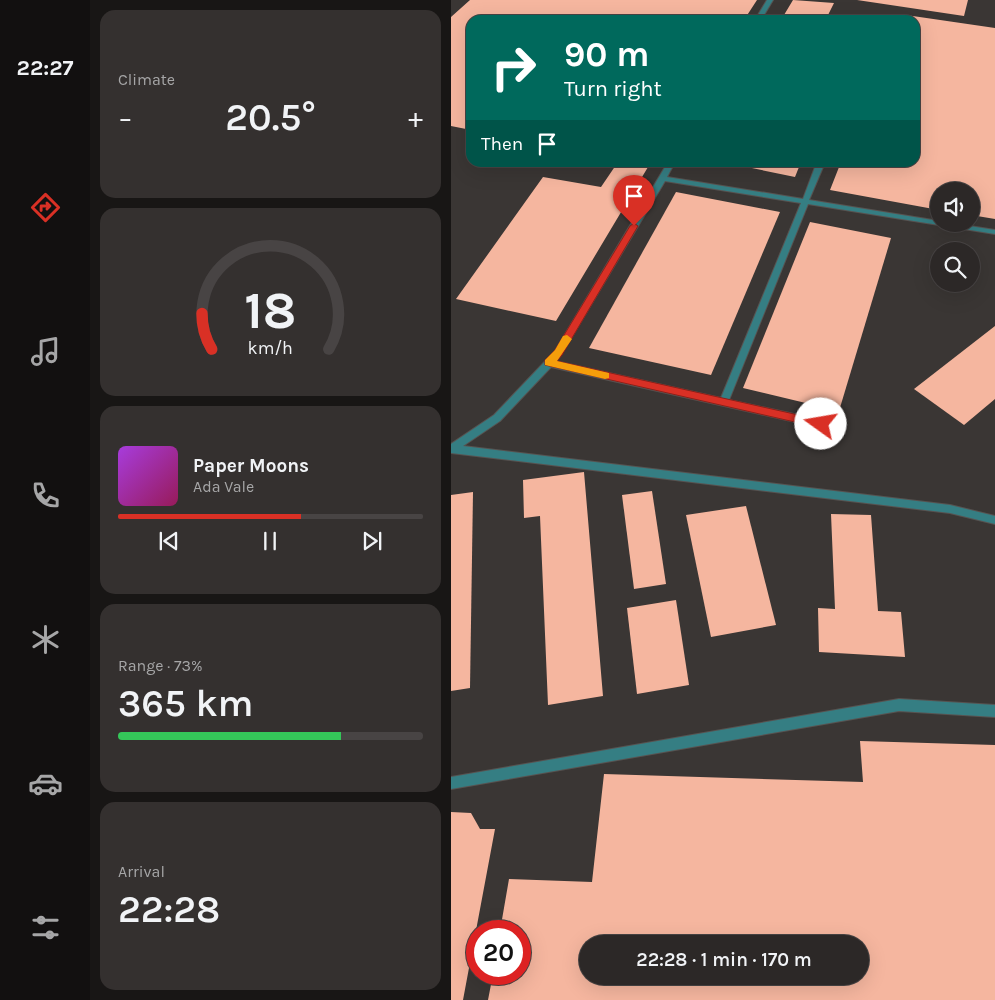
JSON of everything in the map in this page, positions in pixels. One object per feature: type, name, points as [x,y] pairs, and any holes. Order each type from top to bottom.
[{"type":"lane","points":[[761,15],[770,0]]},
{"type":"lane","points":[[451,449],[497,418],[558,352],[669,167]]},
{"type":"lane","points":[[724,402],[819,167]]},
{"type":"lane","points":[[663,178],[930,222]]},
{"type":"lane","points":[[980,230],[995,232]]},
{"type":"lane","points":[[549,362],[840,428]]},
{"type":"lane","points":[[451,449],[950,509],[995,520]]},
{"type":"lane","points":[[451,783],[899,705],[995,711]]},
{"type":"building","points":[[470,0],[757,0],[747,15],[466,15],[466,129],[451,126],[451,17]]},
{"type":"building","points":[[793,0],[834,3],[828,15],[784,15]]},
{"type":"building","points":[[857,0],[968,0],[964,16]]},
{"type":"building","points":[[920,17],[995,28],[995,219],[980,216],[980,182],[930,182],[930,208],[830,190],[839,167],[920,167]]},
{"type":"building","points":[[615,167],[648,167],[556,321],[456,299],[543,177],[601,187]]},
{"type":"building","points":[[747,167],[799,167],[795,177]]},
{"type":"building","points":[[676,192],[780,212],[711,375],[589,348]]},
{"type":"building","points":[[810,222],[891,238],[839,411],[743,388]]},
{"type":"building","points":[[995,326],[995,399],[964,425],[914,389]]},
{"type":"building","points":[[584,472],[603,696],[548,705],[540,516],[524,518],[523,480]]},
{"type":"building","points":[[652,491],[666,584],[634,589],[622,495]]},
{"type":"building","points":[[473,492],[470,688],[451,691],[451,495]]},
{"type":"building","points":[[746,506],[776,625],[711,637],[686,515]]},
{"type":"building","points":[[831,514],[871,515],[878,611],[901,612],[905,657],[819,652],[818,608],[835,609]]},
{"type":"building","points":[[676,600],[689,685],[637,694],[627,608]]},
{"type":"building","points":[[860,741],[995,745],[995,1000],[488,1000],[491,985],[531,985],[531,920],[502,920],[509,879],[592,882],[604,774],[863,782]]},
{"type":"building","points":[[451,812],[471,813],[480,829],[495,829],[478,920],[466,920],[466,984],[463,1000],[451,1000]]},
{"type":"slow traffic","points":[[567,339],[549,362],[605,375]]},
{"type":"route","points":[[634,226],[558,352],[549,362],[821,424]]}]
